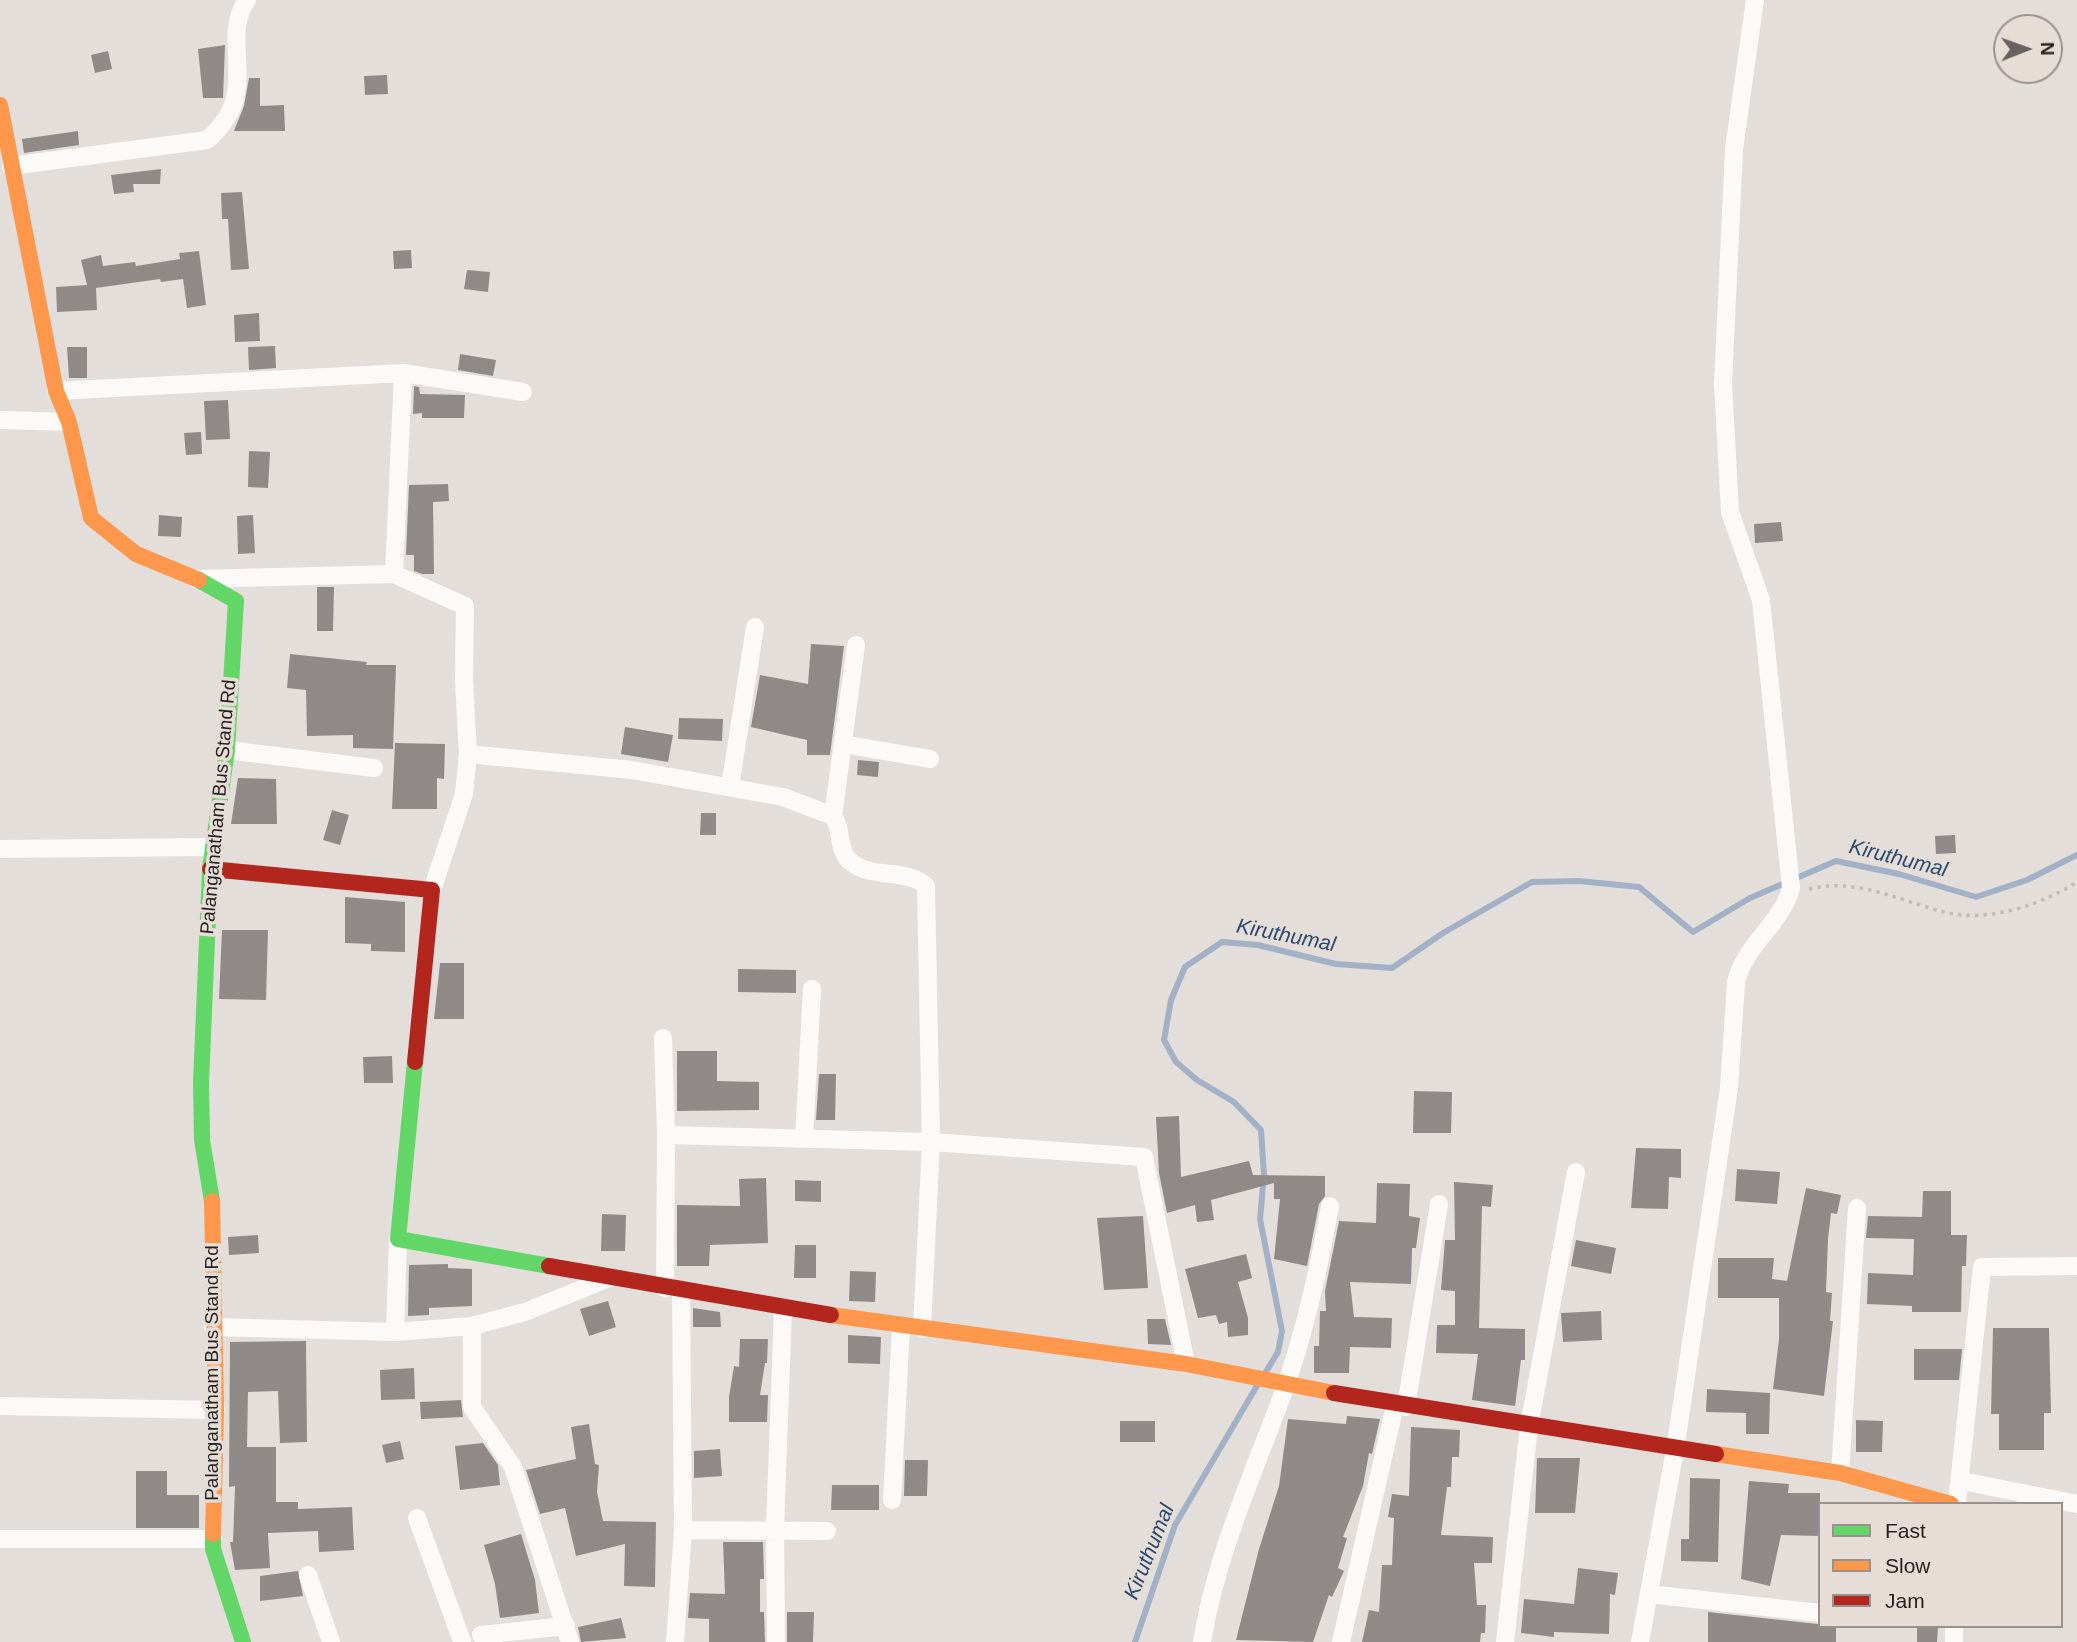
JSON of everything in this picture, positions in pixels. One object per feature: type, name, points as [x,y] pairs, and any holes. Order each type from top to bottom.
[{"type":"street","points":[[11,166],[207,140],[232,111],[237,96],[238,13],[247,0]]},
{"type":"street","points":[[1640,1642],[1675,1450],[1729,1087],[1736,982],[1740,965],[1774,922],[1789,893],[1768,642],[1761,600],[1730,512],[1723,384],[1734,149],[1755,0]]},
{"type":"street","name":"Palanganatham Bus Stand Rd","points":[[0,104],[56,391],[69,422],[91,518],[136,554],[197,579],[236,601],[227,750],[210,869],[201,1083],[202,1140],[213,1210],[216,1410],[213,1549],[243,1642]]},
{"type":"street","points":[[56,391],[403,373],[523,392]]},
{"type":"street","points":[[394,575],[403,373]]},
{"type":"street","points":[[0,419],[69,422]]},
{"type":"street","points":[[197,579],[394,575],[465,606],[464,681],[468,754],[458,816],[438,866],[432,890],[398,1239],[395,1332]]},
{"type":"street","points":[[730,787],[755,627]]},
{"type":"street","points":[[833,816],[856,645]]},
{"type":"street","points":[[843,744],[930,759]]},
{"type":"street","points":[[227,750],[374,768]]},
{"type":"street","points":[[468,754],[632,770],[783,797],[833,816],[839,823],[845,856],[853,864],[915,878],[926,886],[931,1142],[922,1329]]},
{"type":"street","points":[[0,849],[212,847]]},
{"type":"street","points":[[210,869],[432,890]]},
{"type":"street","points":[[804,1138],[812,989]]},
{"type":"street","points":[[663,1038],[683,1530],[675,1642]]},
{"type":"street","points":[[666,1135],[931,1142],[1144,1157],[1186,1364]]},
{"type":"street","points":[[1505,1642],[1529,1426],[1576,1172]]},
{"type":"street","points":[[1341,1642],[1401,1406],[1439,1204]]},
{"type":"street","points":[[1202,1642],[1230,1535],[1278,1383],[1316,1285],[1330,1206]]},
{"type":"street","points":[[1840,1473],[1857,1208]]},
{"type":"street","points":[[398,1239],[783,1308],[1186,1364],[1215,1372],[1401,1406],[1675,1450],[1840,1473],[1944,1502]]},
{"type":"street","points":[[1957,1502],[1962,1481],[1982,1267],[2077,1266]]},
{"type":"street","points":[[214,1327],[395,1332],[472,1326],[525,1312],[609,1278]]},
{"type":"street","points":[[776,1642],[775,1528],[783,1308]]},
{"type":"street","points":[[417,1518],[459,1641],[568,1634],[513,1467],[472,1407],[472,1326]]},
{"type":"street","points":[[892,1500],[901,1326]]},
{"type":"street","points":[[0,1406],[216,1410]]},
{"type":"street","points":[[1962,1481],[2077,1504]]},
{"type":"street","points":[[683,1530],[775,1528],[827,1531]]},
{"type":"street","points":[[0,1539],[213,1539]]},
{"type":"street","points":[[308,1575],[331,1642]]},
{"type":"street","points":[[1648,1594],[1818,1613]]},
{"type":"path","points":[[1789,893],[1832,884],[1862,888],[1948,913],[1988,915],[2025,906],[2077,882]]},
{"type":"building","points":[[225,45],[223,98],[203,98],[198,49]]},
{"type":"building","points":[[108,51],[112,69],[95,73],[91,55]]},
{"type":"building","points":[[387,75],[388,94],[365,95],[364,76]]},
{"type":"building","points":[[249,78],[260,78],[260,106],[284,105],[285,131],[234,131],[244,106]]},
{"type":"building","points":[[78,131],[79,145],[24,153],[22,139]]},
{"type":"building","points":[[161,169],[160,184],[133,184],[134,192],[114,194],[111,175]]},
{"type":"building","points":[[242,192],[249,269],[231,270],[228,219],[222,219],[221,193]]},
{"type":"building","points":[[411,250],[412,268],[394,269],[393,251]]},
{"type":"building","points":[[199,251],[206,305],[187,308],[183,279],[161,282],[160,279],[96,288],[97,310],[57,312],[56,287],[87,285],[81,260],[101,255],[103,266],[135,262],[136,266],[180,259],[179,253]]},
{"type":"building","points":[[467,270],[490,272],[488,292],[464,289]]},
{"type":"building","points":[[259,313],[260,341],[235,342],[234,315]]},
{"type":"building","points":[[275,346],[276,368],[249,370],[248,347]]},
{"type":"building","points":[[67,347],[87,347],[87,378],[69,378]]},
{"type":"building","points":[[460,354],[496,360],[493,376],[458,370]]},
{"type":"building","points":[[414,386],[419,387],[420,394],[465,395],[464,418],[422,418],[422,413],[413,414]]},
{"type":"building","points":[[228,400],[230,439],[206,440],[204,401]]},
{"type":"building","points":[[201,432],[202,454],[186,455],[184,433]]},
{"type":"building","points":[[249,451],[270,452],[268,488],[248,487]]},
{"type":"building","points":[[448,484],[449,501],[433,502],[434,574],[422,574],[414,571],[414,555],[406,555],[409,485]]},
{"type":"building","points":[[159,515],[182,517],[181,537],[158,536]]},
{"type":"building","points":[[253,515],[255,553],[238,554],[237,516]]},
{"type":"building","points":[[1781,522],[1783,541],[1755,543],[1754,524]]},
{"type":"building","points":[[317,587],[334,587],[333,631],[317,631]]},
{"type":"building","points":[[811,644],[844,646],[830,755],[807,755],[807,740],[751,727],[760,675],[808,684]]},
{"type":"building","points":[[290,654],[367,662],[366,665],[396,665],[393,749],[353,748],[353,735],[307,736],[306,690],[287,688]]},
{"type":"building","points":[[679,718],[723,719],[722,741],[678,739]]},
{"type":"building","points":[[625,727],[673,735],[668,762],[621,754]]},
{"type":"building","points":[[395,743],[445,744],[444,779],[437,778],[437,809],[392,809]]},
{"type":"building","points":[[858,760],[879,762],[878,777],[857,775]]},
{"type":"building","points":[[238,778],[276,779],[277,824],[231,824]]},
{"type":"building","points":[[332,810],[349,815],[340,845],[323,840]]},
{"type":"building","points":[[701,813],[716,813],[716,835],[700,835]]},
{"type":"building","points":[[1955,835],[1956,853],[1936,854],[1935,836]]},
{"type":"building","points":[[345,897],[405,902],[405,952],[371,951],[371,944],[345,943]]},
{"type":"building","points":[[222,930],[268,930],[266,1000],[219,999]]},
{"type":"building","points":[[440,963],[464,963],[464,1019],[434,1019]]},
{"type":"building","points":[[738,969],[796,970],[796,993],[738,992]]},
{"type":"building","points":[[677,1051],[717,1051],[717,1081],[759,1082],[759,1110],[677,1111]]},
{"type":"building","points":[[392,1056],[393,1083],[364,1083],[363,1057]]},
{"type":"building","points":[[819,1074],[836,1074],[835,1120],[816,1120]]},
{"type":"building","points":[[1414,1091],[1452,1092],[1451,1133],[1413,1133]]},
{"type":"building","points":[[1179,1116],[1181,1177],[1249,1161],[1253,1175],[1325,1176],[1325,1196],[1319,1204],[1307,1266],[1274,1259],[1280,1199],[1274,1199],[1274,1183],[1211,1200],[1214,1220],[1197,1222],[1195,1205],[1167,1213],[1159,1173],[1156,1117]]},
{"type":"building","points":[[1636,1148],[1681,1149],[1681,1178],[1669,1177],[1668,1209],[1631,1208]]},
{"type":"building","points":[[1737,1169],[1780,1172],[1777,1204],[1735,1201]]},
{"type":"building","points":[[766,1178],[768,1243],[710,1245],[709,1266],[677,1266],[677,1205],[740,1206],[739,1179]]},
{"type":"building","points":[[795,1180],[821,1181],[821,1202],[795,1201]]},
{"type":"building","points":[[1454,1182],[1493,1185],[1491,1207],[1482,1206],[1479,1328],[1525,1329],[1525,1360],[1521,1360],[1515,1406],[1472,1400],[1478,1354],[1436,1353],[1437,1325],[1455,1325],[1455,1291],[1441,1290],[1445,1240],[1455,1240]]},
{"type":"building","points":[[1377,1183],[1410,1184],[1409,1216],[1420,1218],[1416,1248],[1412,1248],[1411,1284],[1350,1282],[1354,1317],[1392,1318],[1391,1348],[1350,1347],[1349,1373],[1314,1373],[1314,1346],[1319,1346],[1320,1311],[1326,1311],[1325,1291],[1339,1221],[1376,1223]]},
{"type":"building","points":[[1806,1188],[1841,1195],[1837,1214],[1831,1213],[1828,1239],[1826,1292],[1832,1293],[1830,1321],[1833,1321],[1824,1396],[1773,1389],[1779,1339],[1779,1298],[1718,1298],[1718,1258],[1774,1258],[1772,1279],[1787,1281]]},
{"type":"building","points":[[1923,1191],[1951,1191],[1951,1235],[1967,1235],[1966,1266],[1962,1266],[1961,1312],[1912,1312],[1912,1306],[1867,1304],[1868,1273],[1913,1275],[1914,1239],[1866,1238],[1868,1216],[1922,1217]]},
{"type":"building","points":[[602,1214],[626,1215],[625,1251],[601,1251]]},
{"type":"building","points":[[1143,1216],[1148,1288],[1104,1290],[1097,1218]]},
{"type":"building","points":[[258,1235],[259,1253],[229,1255],[228,1237]]},
{"type":"building","points":[[1576,1240],[1616,1248],[1611,1274],[1571,1266]]},
{"type":"building","points":[[795,1245],[816,1245],[816,1278],[794,1278]]},
{"type":"building","points":[[1246,1254],[1252,1278],[1238,1282],[1248,1318],[1248,1335],[1228,1337],[1227,1322],[1219,1324],[1216,1315],[1198,1318],[1185,1269]]},
{"type":"building","points":[[448,1264],[448,1268],[472,1269],[472,1306],[429,1308],[429,1315],[408,1316],[409,1265]]},
{"type":"building","points":[[850,1271],[876,1272],[875,1302],[849,1301]]},
{"type":"building","points":[[608,1301],[616,1327],[589,1336],[580,1309]]},
{"type":"building","points":[[693,1308],[720,1312],[721,1327],[693,1327]]},
{"type":"building","points":[[1601,1311],[1602,1340],[1563,1342],[1561,1313]]},
{"type":"building","points":[[1147,1319],[1165,1319],[1171,1345],[1148,1344]]},
{"type":"building","points":[[1993,1328],[2049,1328],[2051,1413],[2044,1413],[2044,1450],[1999,1450],[1999,1414],[1991,1414]]},
{"type":"building","points":[[848,1335],[881,1337],[880,1364],[848,1363]]},
{"type":"building","points":[[740,1339],[768,1339],[767,1363],[760,1395],[768,1395],[767,1422],[729,1422],[729,1397],[734,1366],[739,1367]]},
{"type":"building","points":[[306,1341],[307,1442],[280,1443],[278,1391],[248,1392],[247,1447],[276,1447],[276,1502],[298,1502],[298,1509],[352,1507],[354,1550],[319,1552],[318,1531],[268,1533],[270,1568],[235,1570],[230,1542],[233,1542],[235,1486],[229,1487],[230,1342]]},
{"type":"building","points":[[1914,1349],[1962,1349],[1959,1380],[1914,1380]]},
{"type":"building","points":[[414,1368],[415,1399],[381,1400],[380,1370]]},
{"type":"building","points":[[1707,1389],[1770,1393],[1769,1434],[1746,1434],[1746,1413],[1706,1412]]},
{"type":"building","points":[[461,1400],[463,1417],[421,1419],[420,1402]]},
{"type":"building","points":[[1347,1416],[1380,1419],[1372,1454],[1369,1453],[1363,1486],[1343,1537],[1347,1538],[1338,1568],[1344,1571],[1332,1597],[1329,1595],[1313,1642],[1236,1640],[1259,1549],[1279,1486],[1288,1419],[1346,1424]]},
{"type":"building","points":[[1856,1420],[1883,1421],[1882,1452],[1856,1452]]},
{"type":"building","points":[[1120,1421],[1155,1421],[1155,1442],[1120,1442]]},
{"type":"building","points":[[589,1424],[595,1464],[599,1465],[597,1492],[603,1521],[656,1522],[655,1587],[624,1586],[625,1544],[576,1556],[565,1508],[540,1514],[526,1470],[576,1459],[571,1427]]},
{"type":"building","points":[[1411,1427],[1460,1430],[1459,1457],[1452,1457],[1451,1487],[1447,1487],[1441,1535],[1493,1537],[1492,1563],[1474,1563],[1477,1605],[1486,1605],[1485,1633],[1481,1633],[1480,1642],[1362,1642],[1369,1610],[1379,1612],[1382,1565],[1392,1565],[1394,1518],[1388,1517],[1392,1494],[1409,1496]]},
{"type":"building","points":[[400,1441],[404,1459],[386,1463],[382,1445]]},
{"type":"building","points":[[483,1443],[498,1465],[500,1485],[460,1490],[455,1446]]},
{"type":"building","points":[[720,1449],[722,1476],[694,1478],[694,1451]]},
{"type":"building","points":[[1537,1458],[1580,1458],[1575,1513],[1535,1513]]},
{"type":"building","points":[[905,1460],[928,1460],[927,1496],[904,1496]]},
{"type":"building","points":[[136,1471],[167,1471],[167,1495],[199,1495],[199,1528],[136,1528]]},
{"type":"building","points":[[1690,1478],[1720,1479],[1718,1562],[1681,1561],[1681,1539],[1689,1539]]},
{"type":"building","points":[[1749,1481],[1789,1484],[1788,1493],[1820,1493],[1818,1536],[1781,1535],[1770,1586],[1741,1579]]},
{"type":"building","points":[[832,1485],[879,1485],[879,1510],[831,1510]]},
{"type":"building","points":[[521,1534],[535,1580],[539,1613],[500,1618],[495,1584],[484,1545]]},
{"type":"building","points":[[723,1542],[763,1542],[764,1579],[760,1579],[760,1612],[764,1612],[765,1642],[709,1642],[709,1619],[688,1618],[690,1593],[725,1594]]},
{"type":"building","points":[[1578,1568],[1618,1573],[1615,1595],[1610,1594],[1609,1634],[1554,1632],[1554,1637],[1521,1633],[1524,1599],[1574,1604]]},
{"type":"building","points":[[298,1571],[303,1596],[260,1601],[260,1576]]},
{"type":"building","points":[[787,1612],[814,1612],[813,1642],[787,1642]]},
{"type":"building","points":[[1708,1612],[1818,1624],[1818,1628],[1836,1628],[1836,1642],[1708,1642]]},
{"type":"building","points":[[621,1618],[626,1638],[581,1642],[578,1627]]},
{"type":"building","points":[[1917,1628],[1938,1628],[1937,1642],[1917,1642]]},
{"type":"waterway","name":"Kiruthumal","points":[[1264,1375],[1278,1352],[1282,1331],[1260,1219],[1264,1175],[1261,1130],[1234,1102],[1197,1080],[1176,1062],[1164,1040],[1171,1000],[1185,967],[1222,942],[1258,945],[1336,964],[1392,968],[1443,933],[1532,882],[1579,881],[1639,887],[1693,932],[1750,898],[1836,861],[1899,874],[1976,897],[2027,880],[2077,855]]},
{"type":"waterway","name":"Kiruthumal","points":[[1135,1642],[1175,1525],[1258,1384]]},
{"type":"traffic: fast","points":[[199,580],[236,601],[227,750],[210,869],[201,1083],[202,1140],[212,1201]]},
{"type":"traffic: fast","points":[[415,1062],[398,1239],[549,1266]]},
{"type":"traffic: fast","points":[[213,1534],[213,1549],[243,1642]]},
{"type":"traffic: slow","points":[[0,105],[56,391],[69,422],[91,518],[136,554],[199,580]]},
{"type":"traffic: slow","points":[[212,1201],[216,1410],[213,1534]]},
{"type":"traffic: slow","points":[[831,1315],[1186,1364],[1334,1393]]},
{"type":"traffic: slow","points":[[1716,1454],[1840,1473],[1944,1502]]},
{"type":"traffic: jam","points":[[210,869],[432,890],[415,1062]]},
{"type":"traffic: jam","points":[[549,1266],[831,1315]]},
{"type":"traffic: jam","points":[[1334,1393],[1716,1454]]}]
